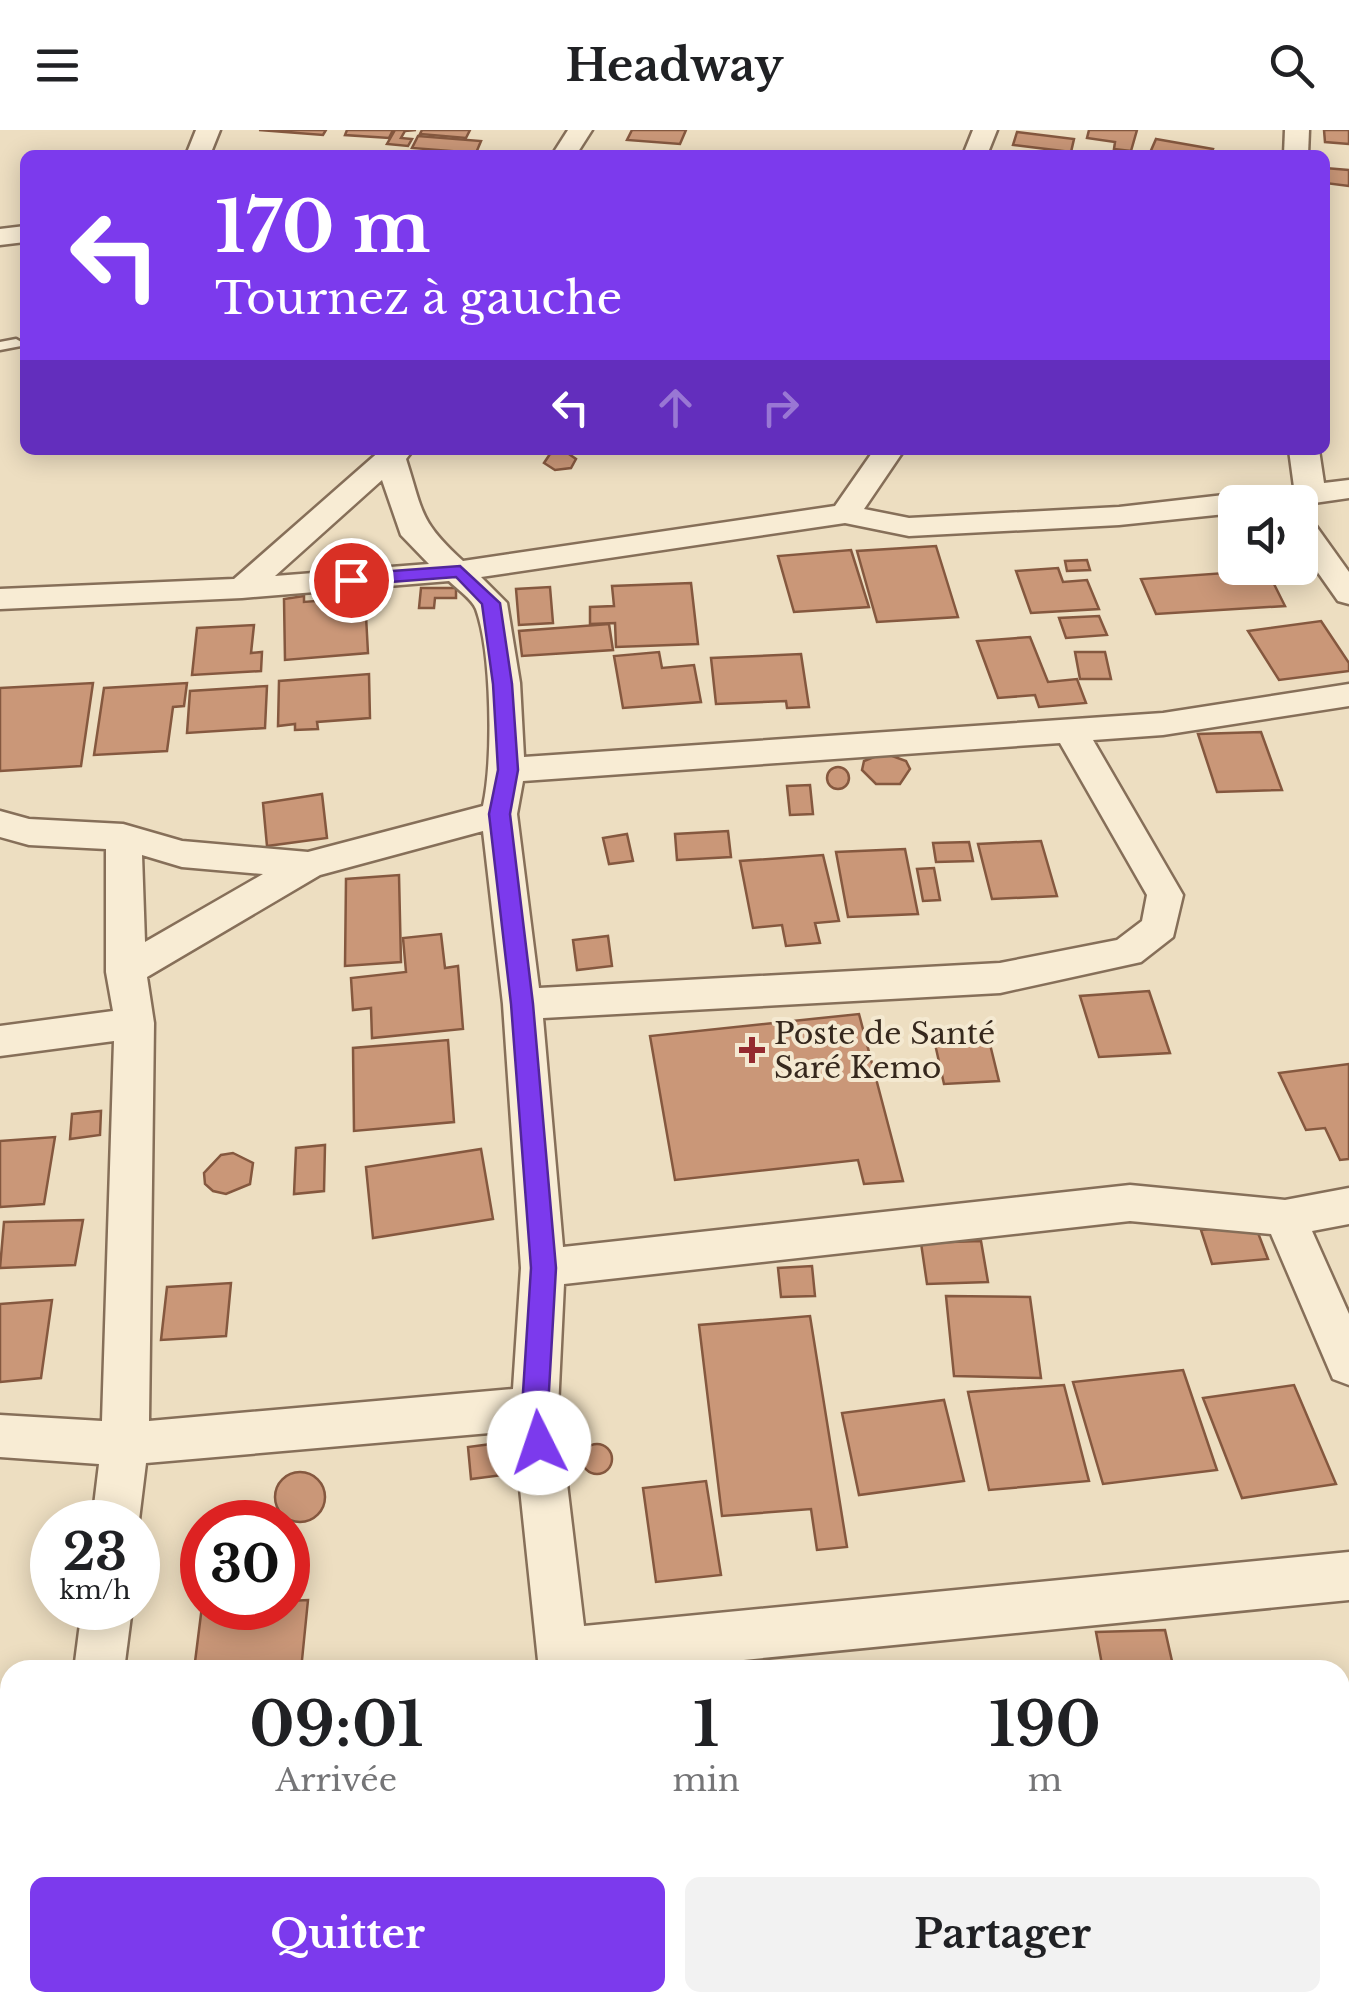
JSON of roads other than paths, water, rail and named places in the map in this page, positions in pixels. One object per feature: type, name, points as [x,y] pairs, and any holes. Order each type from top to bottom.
[{"type":"street","points":[[395,455],[402,504],[416,535],[491,603],[508,770],[500,814],[522,1004],[543,1268],[535,1408],[563,1660]]},
{"type":"street","points":[[242,588],[395,455]]},
{"type":"street","points":[[845,514],[886,455]]},
{"type":"street","points":[[1292,485],[1302,455]]},
{"type":"street","points":[[1318,496],[1349,489]]},
{"type":"street","points":[[0,599],[242,588],[460,571],[845,514],[909,527],[1119,516],[1218,506]]},
{"type":"street","points":[[1318,550],[1349,594]]},
{"type":"street","points":[[508,770],[1163,724],[1349,695]]},
{"type":"street","points":[[522,1004],[863,982],[1000,978],[1128,952],[1160,927],[1165,895],[1070,730]]},
{"type":"street","points":[[125,972],[308,865],[500,814]]},
{"type":"street","points":[[0,824],[28,832],[123,837],[182,854],[308,865]]},
{"type":"street","points":[[119,1500],[126,1444],[134,1023],[125,972],[128,905],[123,837]]},
{"type":"street","points":[[0,1041],[134,1023]]},
{"type":"street","points":[[543,1268],[1130,1203],[1285,1218],[1349,1206]]},
{"type":"street","points":[[1285,1218],[1349,1365]]},
{"type":"street","points":[[0,1436],[126,1444],[535,1408]]},
{"type":"street","points":[[572,1660],[1349,1576]]},
{"type":"street","points":[[101,1660],[104,1630]]},
{"type":"lane","points":[[0,346],[16,343]]},
{"type":"place","name":"Poste de Santé Saré Kemo","points":[[752,1050]]}]
